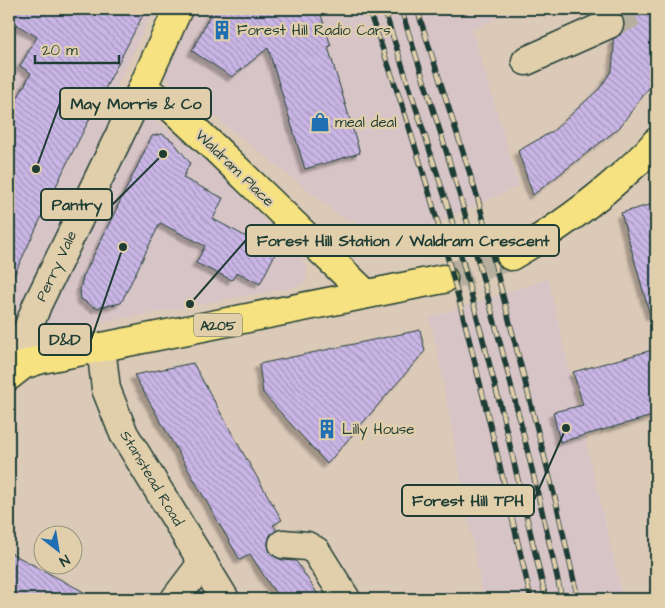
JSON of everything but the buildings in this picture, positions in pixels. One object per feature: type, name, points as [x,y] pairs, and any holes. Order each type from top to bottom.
[{"type":"main road","name":"Perry Vale","points":[[142,89],[178,9]]},
{"type":"main road","name":"Waldram Place","points":[[142,89],[164,101],[366,294]]},
{"type":"main road","points":[[511,256],[537,241],[602,194],[648,153],[656,142]]},
{"type":"main road","name":"A205","points":[[16,370],[60,355],[442,279]]},
{"type":"street","points":[[526,60],[610,24]]},
{"type":"street","name":"Perry Vale","points":[[16,370],[26,334],[37,305],[142,89]]},
{"type":"street","name":"Stanstead Road","points":[[101,348],[106,389],[124,434],[225,599]]},
{"type":"street","points":[[283,544],[307,546],[316,551],[346,599]]},
{"type":"street","points":[[175,599],[203,562]]},
{"type":"shaded area","points":[[9,9],[154,9],[113,94],[196,148],[302,260],[307,267],[307,273],[306,279],[300,286],[83,326],[13,327],[9,334]]},
{"type":"shaded area","points":[[194,9],[520,9],[472,29],[519,186],[395,242],[339,215],[163,76]]},
{"type":"shaded area","points":[[548,279],[623,599],[483,599],[437,349],[429,318]]},
{"type":"tunnel","points":[[609,24],[644,9]]},
{"type":"tunnel","points":[[443,279],[511,256]]},
{"type":"railway","points":[[368,9],[394,81],[439,227],[478,375],[531,599]]},
{"type":"railway","points":[[384,9],[449,210],[502,412],[546,599]]},
{"type":"railway","points":[[401,9],[456,182],[490,305],[516,402],[562,599]]},
{"type":"railway","points":[[417,9],[478,199],[557,506],[578,599]]},
{"type":"place","name":"Forest Hill Radio Cars","points":[[222,30]]},
{"type":"place","name":"meal deal","points":[[320,122]]},
{"type":"place","name":"Pantry","points":[[163,154]]},
{"type":"place","name":"May Morris & Co","points":[[36,169]]},
{"type":"place","name":"D&D","points":[[123,247]]},
{"type":"place","name":"Forest Hill Station / Waldram Crescent","points":[[190,304]]},
{"type":"place","name":"Forest Hill TPH","points":[[566,428]]},
{"type":"place","name":"Lilly House","points":[[327,429]]}]
